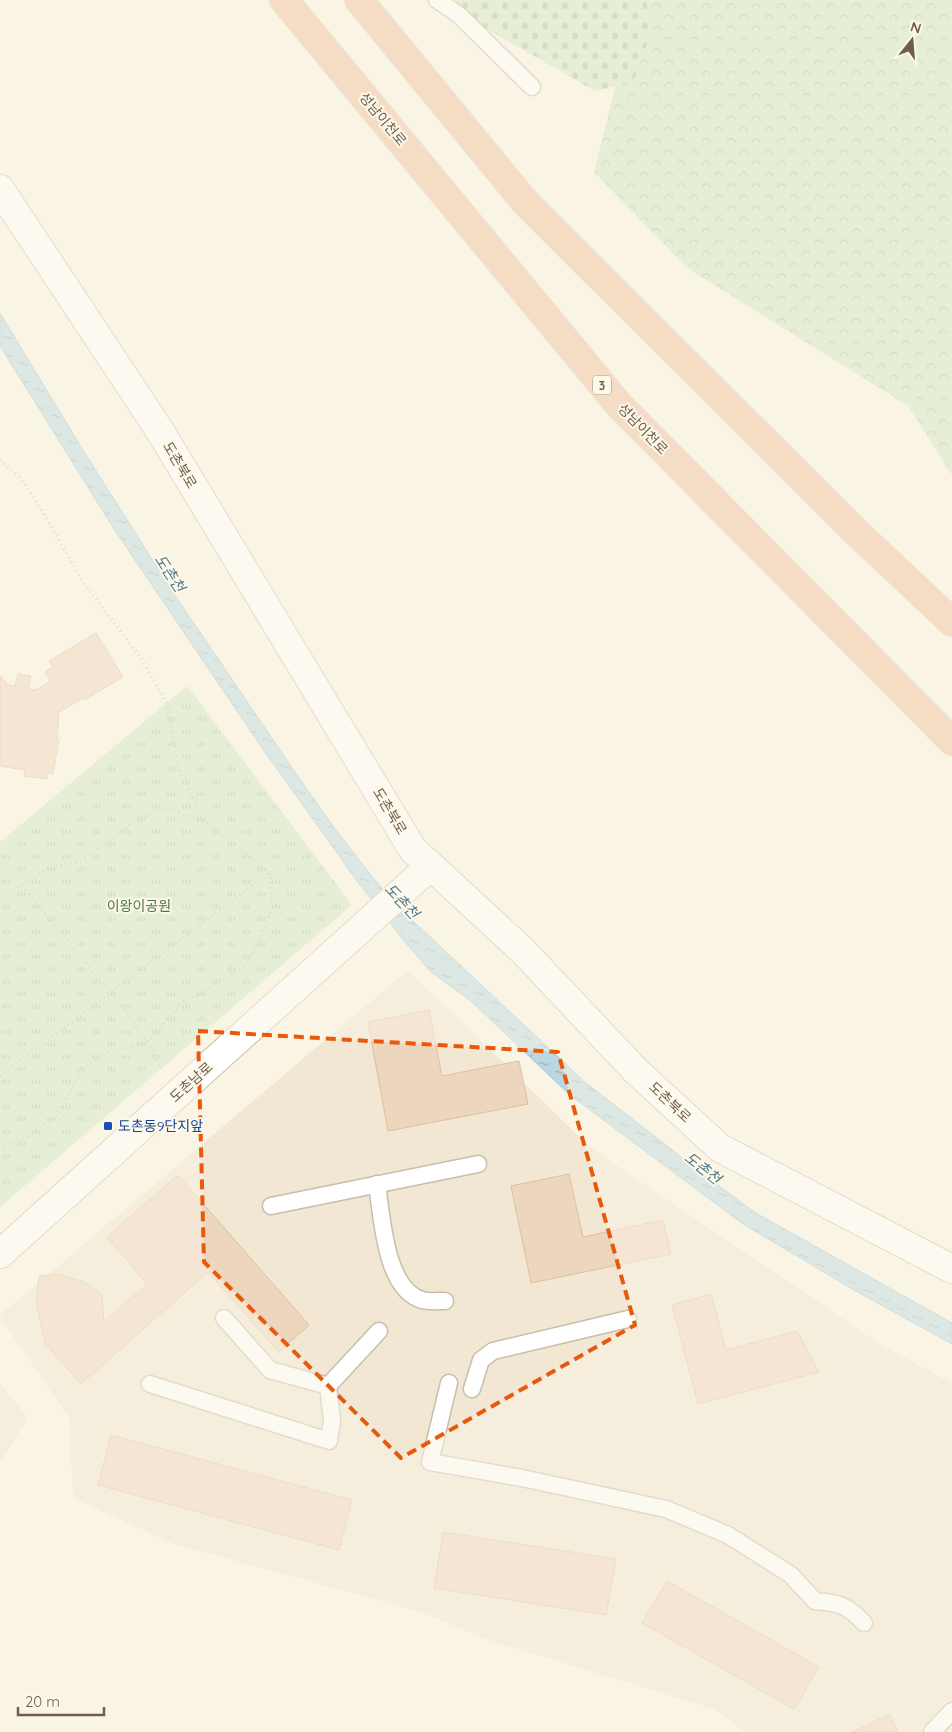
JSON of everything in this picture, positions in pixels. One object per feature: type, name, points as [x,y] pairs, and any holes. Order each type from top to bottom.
[{"type":"highway","name":"성남이천로","points":[[284,0],[619,405],[952,741]]},
{"type":"highway","points":[[360,0],[525,202],[855,530],[952,622]]},
{"type":"street","name":"도촌북로","points":[[0,189],[160,431],[413,850],[424,872],[523,951],[636,1071],[720,1148],[952,1269]]},
{"type":"street","name":"도촌남로","points":[[0,1254],[424,872]]},
{"type":"lane","points":[[437,0],[459,15],[532,87]]},
{"type":"lane","points":[[271,1206],[478,1164]]},
{"type":"lane","points":[[377,1184],[390,1261],[396,1276],[406,1292],[422,1300],[445,1301]]},
{"type":"lane","points":[[224,1318],[270,1370],[328,1386]]},
{"type":"lane","points":[[472,1389],[481,1360],[493,1351],[628,1319]]},
{"type":"lane","points":[[150,1384],[329,1441],[332,1420],[328,1386],[379,1331]]},
{"type":"lane","points":[[449,1383],[430,1462],[522,1478],[666,1510],[728,1535],[791,1575],[815,1601],[834,1602],[851,1610],[864,1623]]},
{"type":"lane","points":[[932,1732],[952,1711]]},
{"type":"path","points":[[0,460],[20,478],[31,494],[83,582],[140,657],[168,705],[178,767],[204,821]]},
{"type":"path","points":[[0,898],[50,867],[79,862],[131,823],[164,808],[204,821],[270,873],[272,908],[248,962],[214,986],[180,1003],[148,1042],[107,1053],[91,1063],[80,1072],[58,1115],[27,1137],[0,1145]]},
{"type":"path","points":[[0,1076],[270,873]]},
{"type":"path","points":[[22,886],[111,993],[148,1042]]},
{"type":"highlighted area","points":[[198,1031],[558,1052],[635,1325],[401,1458],[204,1262]]},
{"type":"shaded area","points":[[408,970],[591,1148],[883,1346],[952,1383],[952,1732],[745,1732],[714,1709],[488,1640],[421,1612],[174,1544],[73,1498],[69,1418],[0,1315]]},
{"type":"shaded area","points":[[0,1383],[28,1418],[0,1463]]},
{"type":"green space","points":[[457,0],[646,0],[652,30],[633,82],[595,91],[475,22],[456,2]]},
{"type":"green space","points":[[646,0],[952,0],[952,475],[908,406],[687,268],[594,172],[627,41]]},
{"type":"green space","name":"이왕이공원","points":[[187,686],[352,905],[0,1207],[0,842]]},
{"type":"water","points":[[0,313],[81,447],[174,594],[299,778],[374,879],[413,921],[586,1083],[754,1212],[952,1323],[952,1344],[854,1290],[743,1224],[570,1095],[472,1002],[430,971],[357,881],[260,745],[114,529],[0,346]]},
{"type":"building","points":[[96,633],[123,677],[59,712],[57,739],[59,739],[53,774],[48,773],[47,779],[24,776],[25,770],[0,766],[0,676],[8,685],[15,686],[18,674],[31,676],[28,689],[36,690],[51,681],[45,672],[53,667],[49,661]]},
{"type":"building","points":[[429,1010],[442,1076],[519,1061],[528,1104],[388,1131],[368,1022]]},
{"type":"building","points":[[569,1174],[583,1237],[663,1220],[671,1254],[531,1283],[511,1186]]},
{"type":"building","points":[[178,1175],[309,1325],[279,1352],[208,1272],[81,1384],[45,1343],[36,1301],[39,1276],[56,1274],[84,1282],[102,1295],[104,1322],[147,1284],[107,1237]]},
{"type":"building","points":[[711,1294],[726,1350],[797,1331],[819,1372],[698,1404],[672,1305]]},
{"type":"building","points":[[111,1435],[352,1500],[339,1550],[98,1485]]},
{"type":"building","points":[[443,1532],[616,1559],[606,1615],[434,1588]]},
{"type":"building","points":[[667,1581],[819,1667],[794,1709],[642,1623]]},
{"type":"building","points":[[889,1714],[898,1732],[853,1732]]},
{"type":"place","name":"도촌동9단지앞","points":[[108,1126]]},
{"type":"water label","name":"도촌천","points":[[170,573]]},
{"type":"water label","name":"도촌천","points":[[402,901]]},
{"type":"water label","name":"도촌천","points":[[703,1168]]}]
